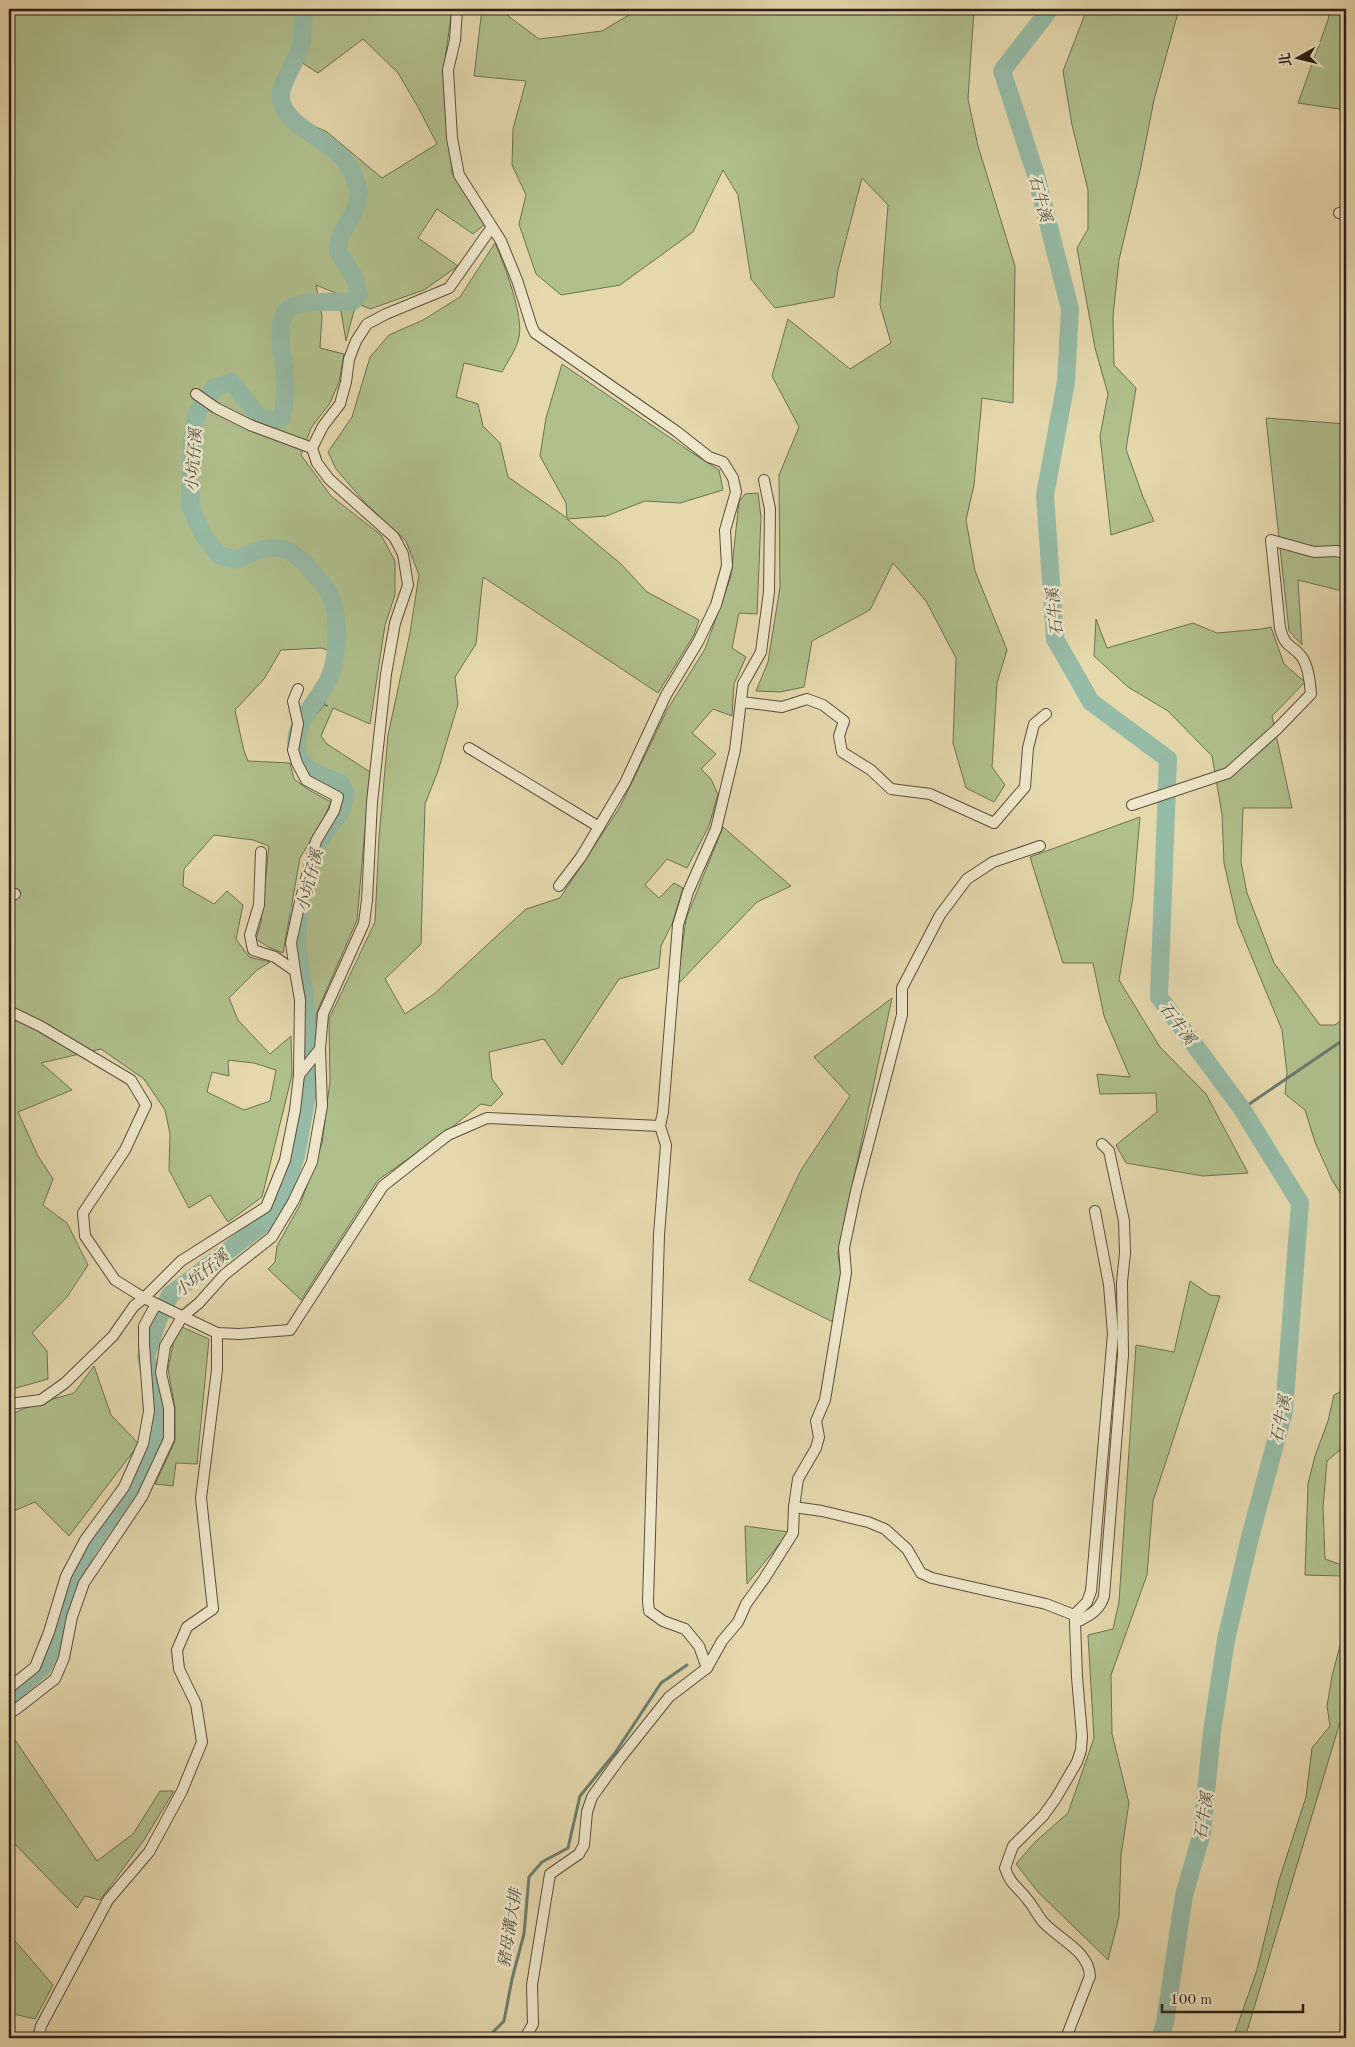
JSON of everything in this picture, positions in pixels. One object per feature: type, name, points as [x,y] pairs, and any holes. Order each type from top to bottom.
[{"type":"street","points":[[457,9],[455,40],[448,70],[452,138],[459,175],[501,241],[517,280],[532,327],[536,333],[676,431],[709,457],[724,462],[733,478],[736,492],[725,530],[726,566],[716,605],[698,642],[666,695],[625,783],[581,857],[559,886]]},
{"type":"street","points":[[9,1713],[54,1679],[64,1658],[72,1617],[84,1583],[142,1497],[169,1439],[168,1408],[162,1373],[165,1346],[182,1317],[224,1275],[272,1237],[293,1202],[312,1162],[322,1106],[320,1049],[323,1014],[364,923],[372,802],[386,674],[395,623],[408,585],[403,554],[394,537],[329,479],[316,463],[312,448],[323,426],[340,404],[346,382],[349,358],[356,341],[367,324],[449,288],[492,227]]},
{"type":"street","points":[[198,396],[250,425],[312,448]]},
{"type":"street","points":[[707,1668],[698,1646],[685,1629],[663,1621],[649,1611],[648,1601],[660,1235],[666,1145],[660,1126],[663,1112],[678,925],[688,892],[716,829],[735,750],[743,684],[761,652],[769,592],[770,509],[764,480]]},
{"type":"street","points":[[1132,805],[1228,773],[1276,730],[1311,694],[1310,680],[1303,658],[1283,641],[1271,540],[1314,552],[1336,551],[1346,553]]},
{"type":"street","points":[[9,1404],[41,1400],[65,1383],[113,1336],[134,1306],[181,1261],[266,1207],[285,1160],[300,1074],[300,1000],[291,943],[316,841],[334,811],[338,797],[306,780],[297,763],[293,750],[298,724],[292,701],[298,689]]},
{"type":"street","points":[[741,702],[782,707],[807,698],[823,705],[844,721],[839,736],[842,752],[871,770],[891,789],[930,794],[994,823],[1025,787],[1028,748],[1034,724],[1046,714]]},
{"type":"street","points":[[469,748],[599,827]]},
{"type":"street","points":[[526,2038],[533,2024],[532,1985],[550,1874],[579,1854],[584,1845],[587,1812],[592,1797],[669,1697],[707,1668],[722,1641],[738,1622],[746,1604],[793,1534],[794,1506],[798,1479],[816,1448],[819,1436],[816,1421],[825,1400],[846,1273],[844,1248],[856,1192],[902,1015],[902,988],[940,915],[967,879],[993,862],[1040,846]]},
{"type":"street","points":[[261,852],[259,905],[250,935],[253,950],[275,957],[295,971]]},
{"type":"street","points":[[9,1011],[40,1026],[131,1080],[146,1105],[125,1150],[83,1213],[84,1236],[115,1280],[144,1298],[217,1334],[290,1330],[383,1186],[448,1135],[487,1118],[660,1126]]},
{"type":"street","points":[[300,1074],[320,1049]]},
{"type":"street","points":[[794,1506],[868,1522],[885,1529],[907,1549],[921,1573],[932,1578],[1046,1604],[1074,1619],[1094,1612],[1102,1606],[1123,1355],[1124,1221],[1109,1151],[1102,1144]]},
{"type":"street","points":[[1066,2038],[1090,1976],[1089,1966],[1083,1957],[1044,1923],[1027,1899],[1009,1881],[1004,1868],[1013,1846],[1043,1816],[1056,1798],[1077,1762],[1081,1750],[1082,1736],[1074,1619],[1088,1602],[1091,1592],[1114,1334],[1109,1285],[1095,1212]]},
{"type":"street","points":[[9,1688],[35,1667],[49,1632],[66,1576],[85,1540],[124,1486],[143,1444],[149,1411],[144,1326],[156,1304]]},
{"type":"street","points":[[38,2038],[41,2026],[108,1900],[149,1852],[182,1791],[202,1742],[196,1704],[179,1669],[176,1650],[187,1627],[213,1609],[201,1498],[217,1370],[217,1334]]},
{"type":"green space","points":[[9,9],[452,9],[444,67],[452,173],[485,224],[473,234],[437,209],[418,238],[458,266],[424,290],[370,309],[356,303],[346,341],[338,294],[316,285],[322,316],[320,348],[344,354],[339,382],[330,403],[311,428],[301,455],[331,496],[381,535],[395,561],[395,595],[385,625],[370,724],[333,708],[321,736],[327,744],[370,772],[357,920],[316,1014],[316,1046],[307,1047],[304,993],[298,941],[314,870],[322,845],[336,816],[348,801],[345,792],[309,771],[303,761],[302,748],[307,726],[324,705],[328,706],[324,704],[331,687],[338,654],[321,648],[281,650],[264,679],[235,710],[244,751],[248,761],[290,763],[294,779],[331,802],[323,820],[300,858],[283,953],[268,947],[256,939],[261,922],[269,846],[253,840],[214,835],[184,869],[183,886],[214,904],[227,891],[243,905],[236,939],[249,957],[270,962],[257,970],[229,998],[238,1020],[270,1054],[291,1036],[292,1075],[262,1197],[228,1222],[210,1195],[189,1208],[169,1170],[170,1134],[165,1110],[144,1079],[101,1049],[41,1063],[72,1090],[18,1112],[38,1156],[53,1179],[43,1205],[67,1223],[88,1265],[67,1297],[32,1333],[47,1351],[48,1379],[9,1390]],"holes":[[[363,39],[398,73],[437,144],[382,178],[327,132],[284,112],[290,55],[318,73]],[[228,1060],[254,1063],[276,1070],[270,1101],[244,1110],[207,1092],[212,1072],[229,1076]]]},
{"type":"green space","points":[[482,9],[499,9],[539,39],[602,31],[639,9],[974,9],[968,99],[978,146],[1015,266],[1013,403],[982,398],[974,485],[966,520],[975,571],[1007,650],[997,683],[992,767],[1005,785],[994,802],[966,788],[953,743],[956,658],[926,601],[893,563],[870,610],[812,641],[804,687],[780,692],[756,691],[768,662],[780,587],[779,475],[799,427],[772,376],[788,319],[850,369],[891,343],[880,305],[888,205],[862,178],[838,270],[834,297],[775,308],[751,279],[738,195],[723,170],[693,232],[620,285],[561,295],[536,274],[519,224],[526,195],[512,165],[513,129],[526,81],[474,76]]},
{"type":"green space","points":[[1087,9],[1179,9],[1154,100],[1119,260],[1113,316],[1114,365],[1136,388],[1126,449],[1143,497],[1154,521],[1111,535],[1100,436],[1108,394],[1095,348],[1077,248],[1088,229],[1088,190],[1072,125],[1063,71]]},
{"type":"green space","points":[[1330,9],[1346,9],[1346,110],[1298,103],[1328,20]]},
{"type":"green space","points":[[495,243],[508,276],[516,304],[520,328],[518,341],[502,372],[464,363],[456,397],[478,404],[483,426],[500,443],[508,477],[567,518],[566,503],[540,456],[546,418],[562,364],[719,470],[723,490],[680,503],[645,501],[606,516],[567,519],[621,564],[647,592],[699,620],[694,635],[658,693],[483,577],[476,644],[455,677],[458,704],[438,771],[425,804],[421,944],[385,979],[405,1014],[434,994],[526,909],[560,898],[620,807],[667,710],[705,649],[731,576],[739,502],[745,494],[758,493],[761,517],[757,614],[739,613],[732,648],[746,657],[734,684],[732,716],[713,709],[692,733],[716,754],[701,769],[711,779],[718,794],[709,826],[687,868],[667,859],[645,885],[659,898],[674,883],[683,888],[672,924],[661,946],[659,968],[619,979],[562,1065],[544,1039],[489,1052],[492,1079],[503,1094],[491,1106],[481,1104],[446,1132],[378,1180],[301,1300],[268,1269],[275,1262],[277,1246],[300,1205],[322,1143],[330,1081],[329,1019],[375,922],[379,837],[388,735],[410,633],[419,575],[406,541],[367,505],[336,469],[328,452],[352,417],[370,357],[389,335],[423,320],[460,297]]},
{"type":"green space","points":[[1266,418],[1346,424],[1346,588],[1338,590],[1298,580],[1302,645],[1289,631]]},
{"type":"green space","points":[[1096,619],[1107,648],[1193,623],[1217,633],[1271,627],[1284,664],[1305,682],[1272,716],[1292,808],[1243,808],[1241,862],[1247,893],[1274,963],[1320,1025],[1335,1025],[1346,1016],[1346,1202],[1332,1180],[1315,1142],[1305,1110],[1285,1094],[1287,1073],[1282,1030],[1238,924],[1224,863],[1222,814],[1212,756],[1168,711],[1128,687],[1094,656]]},
{"type":"green space","points":[[1140,817],[1133,897],[1119,980],[1160,1047],[1206,1094],[1248,1173],[1203,1176],[1126,1163],[1116,1145],[1157,1112],[1156,1093],[1100,1094],[1097,1074],[1130,1077],[1104,1016],[1093,963],[1063,963],[1030,857]]},
{"type":"green space","points":[[723,827],[791,886],[757,902],[677,985],[686,919]]},
{"type":"green space","points":[[892,998],[838,1253],[841,1276],[833,1322],[749,1280],[801,1170],[850,1096],[814,1057]]},
{"type":"green space","points":[[1190,1281],[1210,1295],[1220,1296],[1153,1501],[1147,1575],[1111,1675],[1112,1734],[1129,1803],[1121,1855],[1119,1917],[1108,1960],[1038,1892],[1016,1864],[1035,1842],[1068,1813],[1094,1738],[1088,1635],[1113,1629],[1119,1602],[1136,1345],[1174,1352]]},
{"type":"green space","points":[[182,1327],[209,1339],[197,1464],[176,1463],[173,1486],[155,1484],[175,1441],[175,1408],[168,1369],[174,1340]]},
{"type":"green space","points":[[94,1366],[111,1415],[139,1444],[69,1536],[35,1502],[9,1513],[9,1415],[36,1404],[74,1393]]},
{"type":"green space","points":[[1346,1389],[1346,1435],[1341,1437],[1341,1449],[1327,1461],[1323,1507],[1325,1559],[1342,1565],[1341,1576],[1305,1575],[1308,1484],[1315,1456],[1328,1421],[1334,1395]]},
{"type":"green space","points":[[745,1526],[789,1532],[747,1584]]},
{"type":"green space","points":[[1346,1623],[1346,1684],[1341,1719],[1245,2038],[1233,2038],[1257,1970],[1279,1880],[1306,1797],[1312,1748],[1330,1726],[1327,1706],[1332,1676]]},
{"type":"green space","points":[[9,1731],[97,1861],[133,1834],[160,1791],[174,1791],[144,1840],[100,1900],[85,1896],[77,1908],[9,1838]]},
{"type":"green space","points":[[9,1934],[53,1985],[35,2019],[9,2013]]},
{"type":"waterway","name":"小坑仔溪","points":[[304,9],[301,42],[282,88],[281,100],[286,111],[294,121],[339,155],[349,166],[355,179],[359,190],[358,200],[341,235],[338,251],[355,279],[359,295],[352,302],[308,303],[294,306],[287,311],[282,319],[280,339],[285,389],[281,419],[263,421],[231,382],[214,388],[197,413],[192,440],[190,488],[191,507],[203,535],[219,555],[236,560],[265,549],[283,549],[299,558],[308,567],[327,590],[333,601],[337,634],[333,668],[325,685],[301,723],[296,744],[298,755],[305,766],[316,773],[341,783],[346,794],[340,813],[319,841]]},
{"type":"waterway","name":"石牛溪","points":[[1050,9],[1002,71],[1035,172],[1070,309],[1066,382],[1045,495],[1055,639],[1091,702],[1168,759],[1159,997],[1242,1109],[1300,1203],[1284,1411],[1250,1537],[1226,1640],[1212,1731],[1202,1833],[1184,1895],[1165,2023],[1160,2038]]},
{"type":"waterway","name":"小坑仔溪","points":[[9,1697],[43,1667],[55,1645],[69,1585],[89,1548],[148,1462],[156,1430],[155,1399],[146,1356],[158,1320],[170,1295],[267,1221],[282,1197],[296,1156],[308,1091],[309,1066],[305,996],[297,947],[299,911]]},
{"type":"waterway","points":[[1242,1109],[1346,1038]]},
{"type":"waterway","name":"豬母溝大排","points":[[487,2038],[504,2021],[512,1979],[524,1934],[529,1877],[542,1862],[568,1848],[580,1796],[615,1753],[661,1683],[687,1665]]}]
